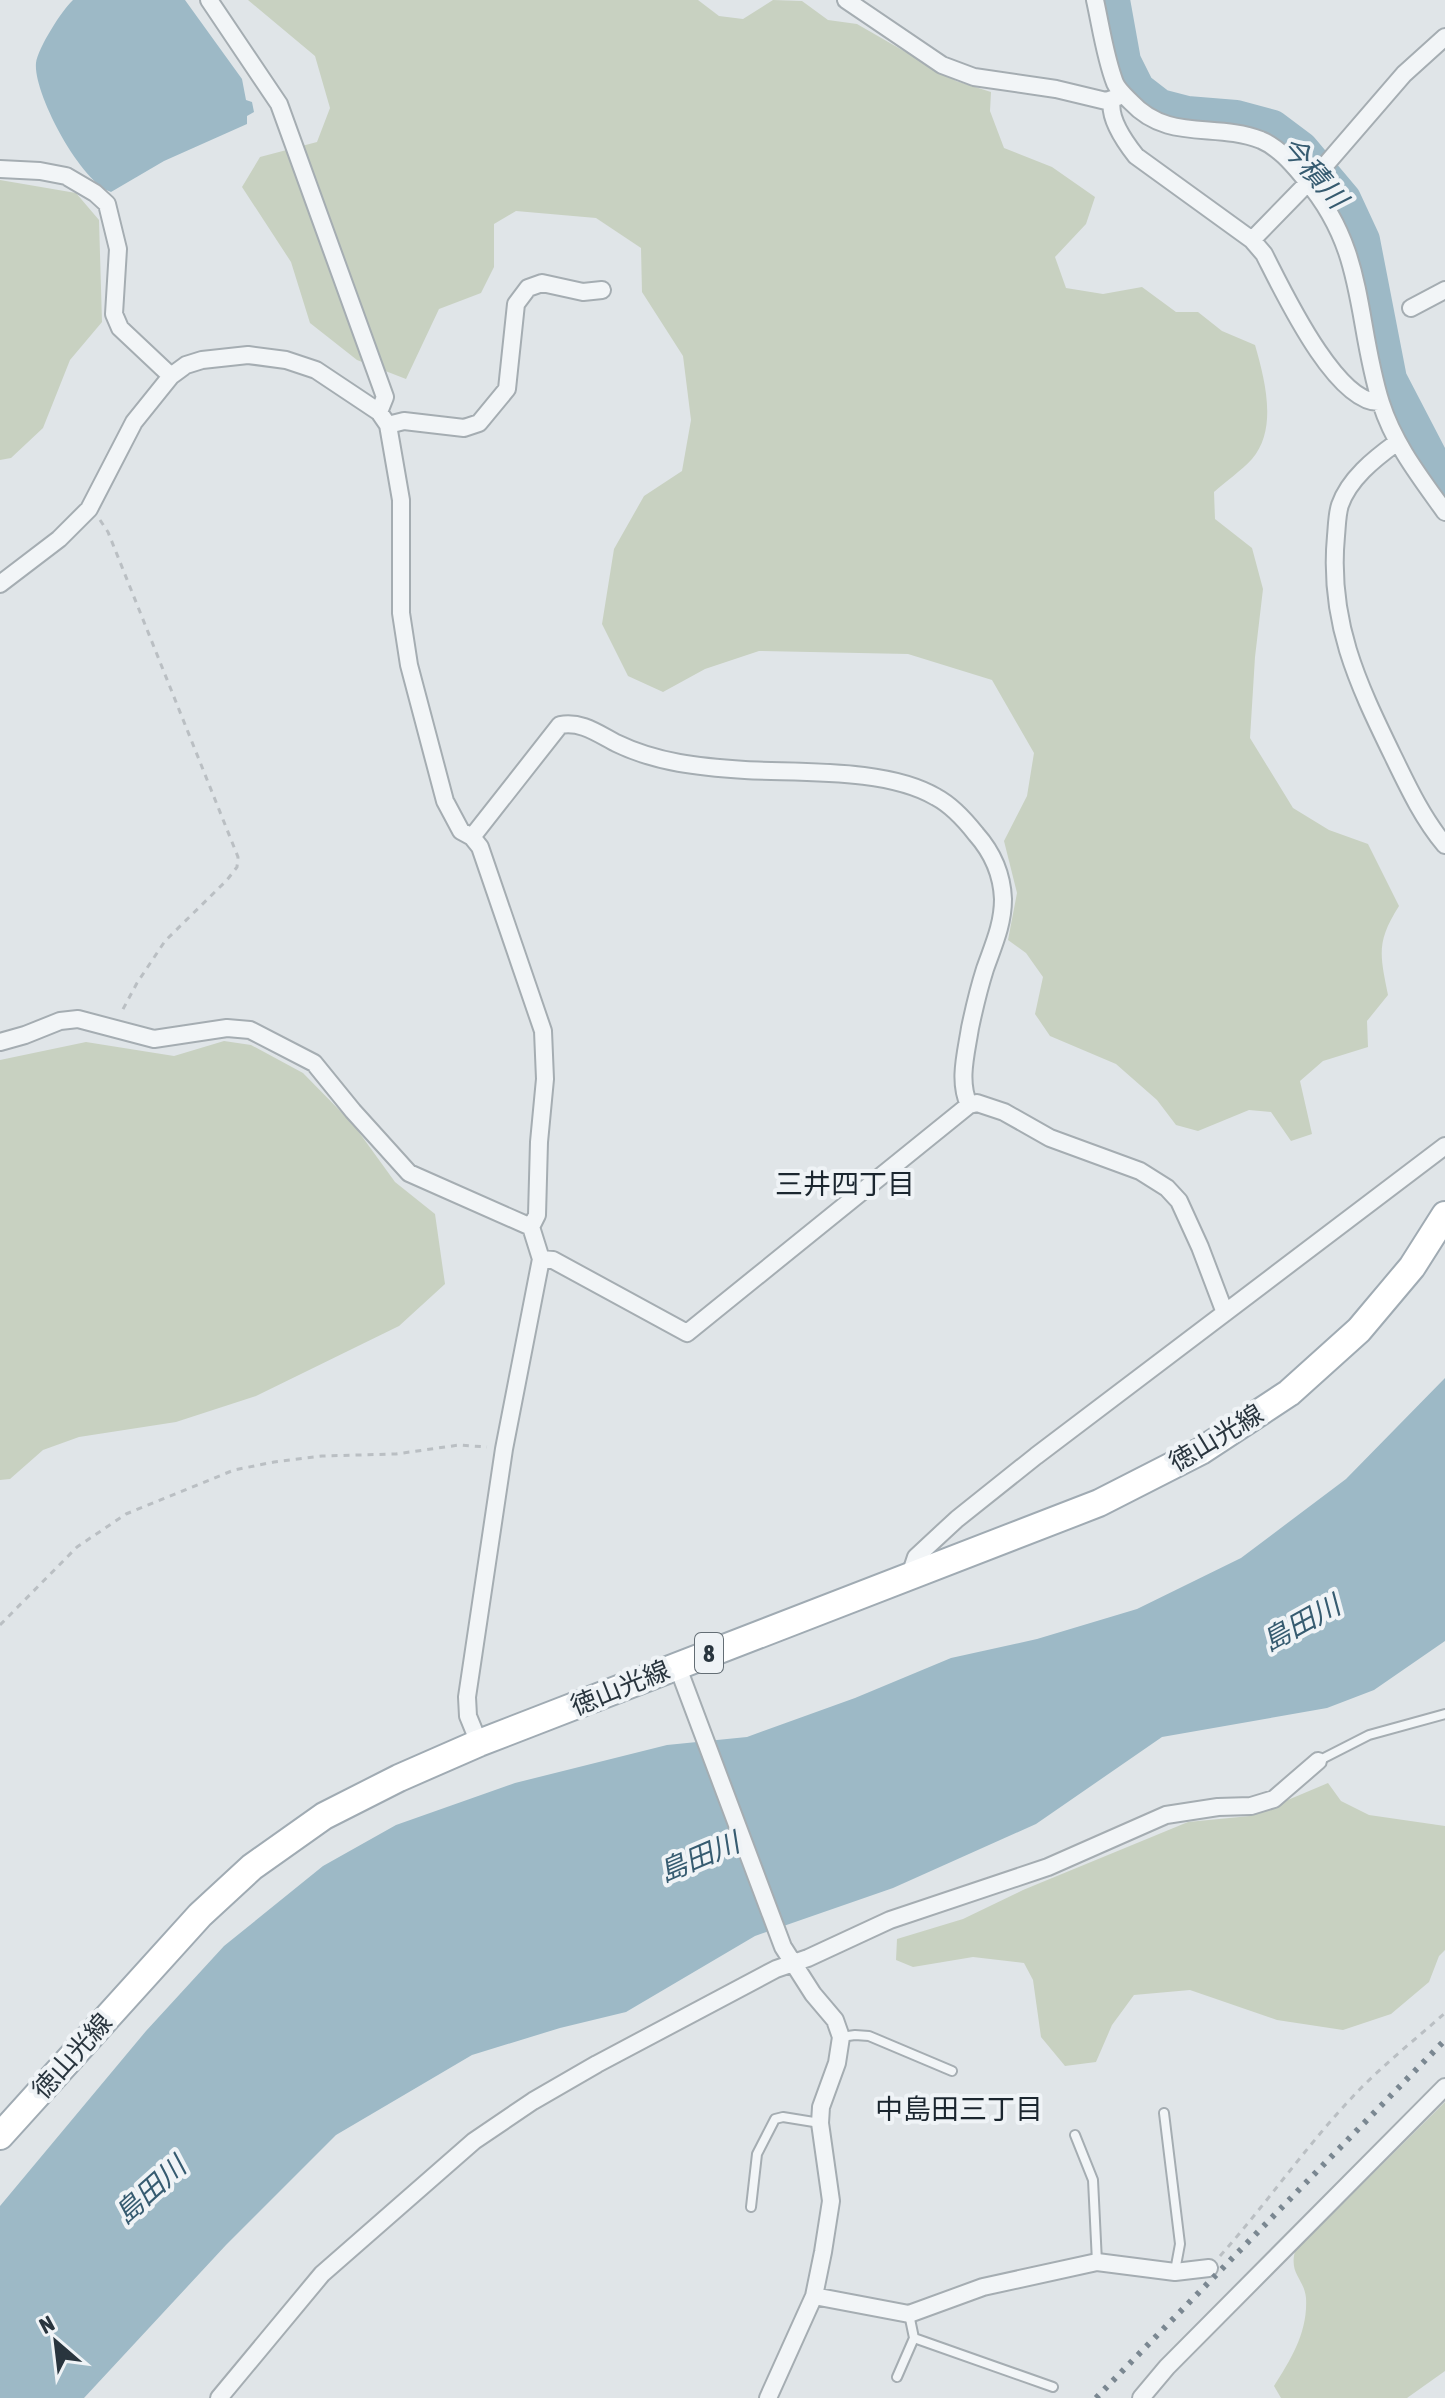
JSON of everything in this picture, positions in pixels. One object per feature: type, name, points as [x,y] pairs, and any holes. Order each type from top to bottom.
[{"type":"main road","name":"徳山光線","points":[[0,2136],[200,1915],[252,1867],[324,1816],[399,1778],[479,1743],[1099,1503],[1201,1451],[1289,1393],[1359,1330],[1412,1267],[1445,1215]]},
{"type":"street","points":[[209,0],[279,104],[385,397],[383,419],[401,500],[401,613],[409,665],[445,801],[461,831],[472,837],[480,847],[543,1031],[545,1079],[537,1215],[531,1227],[541,1259],[504,1449],[467,1697],[468,1716],[479,1743]]},
{"type":"street","points":[[846,0],[942,65],[974,77],[1118,97],[1145,117],[1175,128],[1228,132],[1262,141],[1285,156],[1332,213],[1347,244],[1380,402],[1396,443],[1445,512]]},
{"type":"street","points":[[1095,0],[1118,97],[1110,108],[1125,142],[1136,156],[1252,240],[1264,254],[1319,355],[1354,393],[1380,402]]},
{"type":"street","points":[[1252,240],[1308,183],[1404,74],[1445,37]]},
{"type":"street","points":[[0,169],[66,176],[107,204],[118,249],[114,314],[120,328],[171,376]]},
{"type":"street","points":[[0,584],[59,539],[89,509],[134,422],[171,376],[186,365],[248,355],[286,360],[316,370],[383,419],[464,428],[479,423],[507,389],[516,304],[528,288],[542,283],[583,292],[602,290]]},
{"type":"street","points":[[1411,308],[1445,290]]},
{"type":"street","points":[[1396,443],[1374,459],[1349,487],[1339,507],[1335,554],[1338,607],[1344,642],[1358,683],[1414,798],[1445,845]]},
{"type":"street","points":[[472,837],[560,725],[574,722],[627,748],[670,763],[867,777],[918,788],[938,797],[964,819],[986,845],[999,874],[1003,900],[998,938],[973,1012],[964,1062],[963,1092],[969,1105]]},
{"type":"street","points":[[0,1042],[60,1021],[78,1019],[154,1039],[227,1028],[250,1030],[314,1063],[409,1173],[531,1227]]},
{"type":"street","points":[[541,1259],[553,1260],[687,1333],[969,1105],[977,1103],[1004,1112],[1050,1138],[1140,1171],[1167,1188],[1179,1201],[1225,1313]]},
{"type":"street","points":[[909,1578],[916,1557],[957,1519],[1445,1146]]},
{"type":"street","points":[[677,1665],[783,1947],[791,1964],[835,2020],[841,2037],[837,2063],[821,2107],[820,2123],[831,2201],[814,2296],[768,2398]]},
{"type":"street","points":[[219,2398],[322,2274],[474,2141],[533,2101],[776,1969],[916,1909],[1048,1867],[1166,1815],[1218,1807],[1251,1806],[1274,1799],[1318,1761]]},
{"type":"street","points":[[1144,2397],[1209,2324],[1445,2087]]},
{"type":"street","points":[[814,2296],[909,2314],[983,2287],[1097,2262],[1175,2272],[1209,2268]]},
{"type":"lane","points":[[1318,1761],[1369,1735],[1445,1714]]},
{"type":"lane","points":[[841,2037],[869,2036],[952,2071]]},
{"type":"lane","points":[[1164,2113],[1180,2244],[1175,2272]]},
{"type":"lane","points":[[751,2207],[757,2154],[775,2119],[783,2117],[820,2123]]},
{"type":"lane","points":[[1075,2135],[1093,2180],[1097,2262]]},
{"type":"lane","points":[[897,2377],[914,2338],[909,2314]]},
{"type":"lane","points":[[914,2338],[1053,2387]]},
{"type":"path","points":[[89,509],[108,532],[238,857],[237,867],[227,880],[165,941],[137,983],[119,1016],[117,1028]]},
{"type":"path","points":[[0,1625],[77,1547],[126,1514],[234,1470],[286,1460],[396,1454],[459,1445],[504,1449]]},
{"type":"path","points":[[1209,2268],[1260,2211],[1289,2169],[1363,2086],[1445,2013]]},
{"type":"green space","points":[[248,0],[698,0],[719,16],[743,19],[773,0],[802,1],[828,20],[857,24],[956,81],[991,92],[990,111],[1004,148],[1052,167],[1095,197],[1086,224],[1055,257],[1066,288],[1103,294],[1142,287],[1176,312],[1198,312],[1222,331],[1255,345],[1267,404],[1265,433],[1252,459],[1214,492],[1215,519],[1252,548],[1263,589],[1250,738],[1293,808],[1329,830],[1368,844],[1399,906],[1383,939],[1383,969],[1388,995],[1367,1021],[1368,1047],[1323,1061],[1300,1081],[1312,1134],[1291,1141],[1271,1112],[1249,1110],[1198,1131],[1176,1125],[1157,1100],[1116,1064],[1050,1036],[1035,1014],[1043,977],[1026,953],[1008,940],[1017,893],[1004,841],[1027,796],[1034,753],[992,680],[908,654],[759,651],[705,669],[663,692],[628,676],[602,624],[614,549],[644,496],[682,471],[691,420],[683,356],[642,292],[641,248],[596,218],[516,211],[494,224],[494,267],[481,293],[439,309],[406,379],[357,360],[310,323],[291,262],[242,187],[260,157],[317,142],[330,108],[315,56]]},
{"type":"green space","points":[[0,180],[76,193],[99,220],[102,322],[70,360],[43,428],[11,458],[0,460]]},
{"type":"green space","points":[[224,1041],[251,1045],[303,1073],[353,1124],[395,1182],[435,1214],[445,1284],[399,1326],[256,1396],[176,1422],[79,1437],[43,1450],[10,1479],[0,1480],[0,1060],[86,1042],[174,1056]]},
{"type":"green space","points":[[1328,1783],[1341,1801],[1369,1815],[1445,1826],[1445,1950],[1439,1956],[1429,1982],[1391,2014],[1343,2030],[1277,2020],[1190,1990],[1134,1995],[1112,2025],[1096,2062],[1065,2066],[1041,2037],[1033,1980],[1024,1963],[973,1957],[913,1967],[896,1960],[897,1939],[963,1919],[1023,1890],[1188,1822],[1250,1816]]},
{"type":"green space","points":[[1445,2102],[1445,2371],[1407,2398],[1281,2398],[1274,2386],[1297,2345],[1306,2310],[1305,2291],[1294,2266],[1295,2251]]},
{"type":"water","points":[[73,0],[185,0],[242,79],[246,100],[252,102],[254,112],[247,116],[247,124],[164,161],[111,192],[99,185],[73,155],[61,135],[37,77],[36,63],[41,48]]},
{"type":"water","name":"島田川","points":[[1445,1378],[1445,1641],[1374,1690],[1327,1708],[1162,1737],[1036,1824],[893,1888],[755,1936],[626,2012],[472,2055],[336,2135],[226,2245],[84,2398],[0,2398],[0,2206],[146,2031],[224,1946],[323,1866],[396,1825],[515,1783],[667,1745],[747,1737],[855,1698],[951,1658],[1037,1639],[1137,1609],[1241,1558],[1346,1479]]},
{"type":"waterway","name":"今積川","points":[[1113,0],[1124,61],[1138,89],[1160,106],[1187,113],[1236,117],[1273,127],[1301,148],[1344,199],[1363,240],[1390,379],[1445,485]]},
{"type":"railway","points":[[1096,2398],[1445,2040]]},
{"type":"district","name":"三井四丁目","points":[[845,1184]]},
{"type":"district","name":"中島田三丁目","points":[[959,2109]]}]
